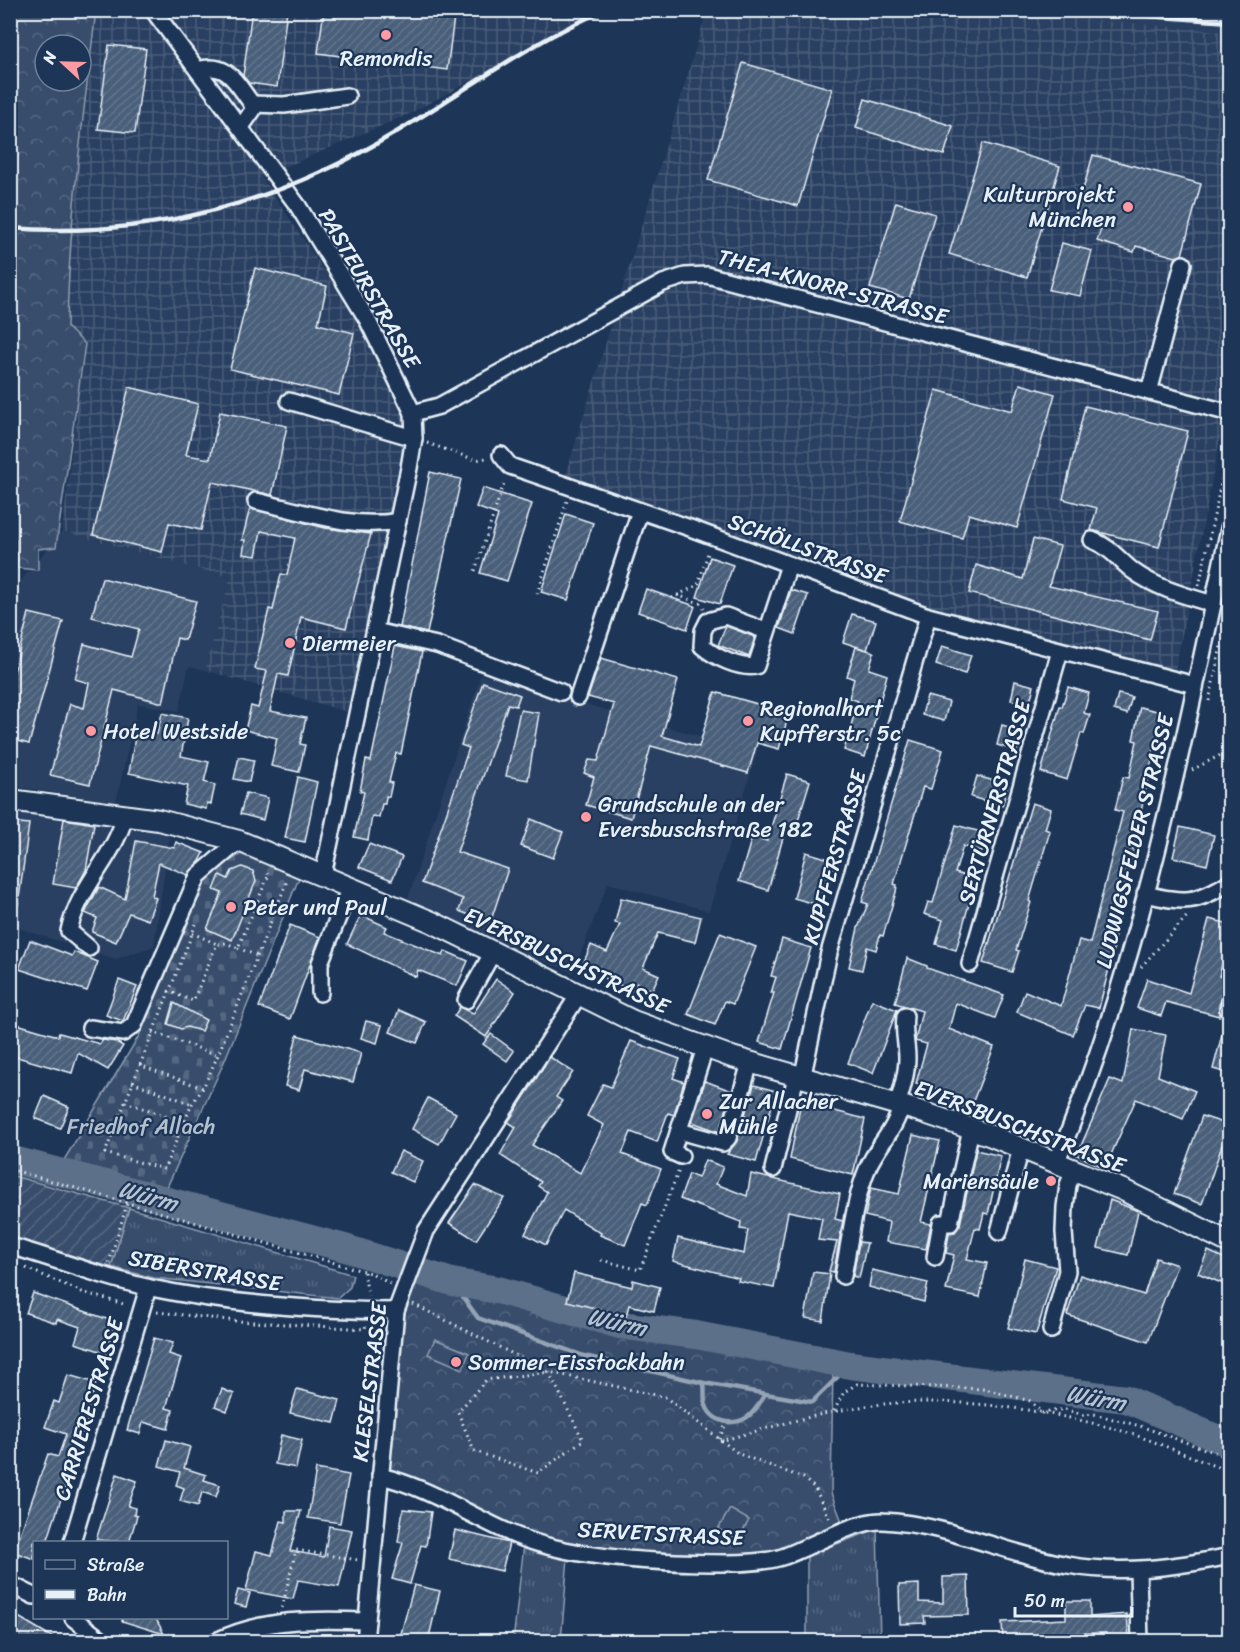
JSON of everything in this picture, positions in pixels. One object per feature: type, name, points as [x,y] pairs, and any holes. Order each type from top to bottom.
[{"type":"main road","name":"EVERSBUSCHSTRASSE","points":[[10,800],[159,820],[239,841],[272,865],[323,875],[493,952],[578,996],[633,1021],[750,1063],[899,1105],[971,1129],[1123,1190],[1230,1243]]},
{"type":"street","name":"PASTEURSTRASSE","points":[[153,10],[298,206],[362,309],[413,412],[414,438],[398,521],[323,875]]},
{"type":"street","points":[[198,70],[210,66],[227,71],[252,104],[253,110],[241,127]]},
{"type":"street","points":[[252,104],[284,105],[347,96]]},
{"type":"street","points":[[1149,392],[1183,264]]},
{"type":"street","name":"THEA-KNORR-STRASSE","points":[[413,412],[439,406],[663,283],[685,276],[707,275],[1230,413]]},
{"type":"street","points":[[289,401],[414,438]]},
{"type":"street","name":"SCHÖLLSTRASSE","points":[[505,461],[571,488],[714,537],[927,616],[1196,685]]},
{"type":"street","points":[[256,501],[381,525],[398,521]]},
{"type":"street","points":[[578,697],[640,511]]},
{"type":"street","name":"LUDWIGSFELDER STRASSE","points":[[1051,1330],[1067,1271],[1064,1232],[1068,1185],[1065,1166],[1075,1117],[1120,990],[1196,685],[1230,524]]},
{"type":"street","points":[[1092,540],[1111,550],[1135,573],[1159,585],[1213,603]]},
{"type":"street","points":[[766,631],[726,616],[708,621],[703,631],[702,646],[712,655],[748,667],[756,666],[789,565]]},
{"type":"street","name":"KUPFFERSTRASSE","points":[[773,1169],[799,1078],[829,953],[927,616]]},
{"type":"street","points":[[375,631],[437,645],[561,692]]},
{"type":"street","name":"SERTÜRNERSTRASSE","points":[[970,964],[1060,651]]},
{"type":"street","points":[[89,948],[69,931],[74,910],[120,836],[125,816]]},
{"type":"street","points":[[90,1028],[123,1033],[134,1025],[198,876],[239,841]]},
{"type":"street","points":[[1145,894],[1172,900],[1203,899],[1230,882]]},
{"type":"street","points":[[320,993],[320,963],[350,887]]},
{"type":"street","points":[[466,1000],[493,952]]},
{"type":"street","name":"KLESELSTRASSE","points":[[365,1641],[380,1476],[401,1296],[432,1220],[578,996]]},
{"type":"street","points":[[843,1276],[868,1168],[881,1144],[892,1130],[905,1080],[907,1058],[903,1034],[905,1016]]},
{"type":"street","points":[[681,1156],[672,1152],[705,1048]]},
{"type":"street","points":[[679,1131],[723,1143],[728,1138],[750,1063]]},
{"type":"street","points":[[935,1257],[941,1222],[950,1223],[971,1129]]},
{"type":"street","points":[[999,1232],[1021,1148]]},
{"type":"street","name":"SIBERSTRASSE","points":[[10,1246],[148,1288],[220,1300],[278,1307],[367,1310],[401,1296]]},
{"type":"street","name":"CARRIERESTRASSE","points":[[72,1541],[148,1288]]},
{"type":"street","name":"SERVETSTRASSE","points":[[380,1476],[440,1498],[518,1536],[560,1550],[597,1556],[729,1563],[783,1557],[837,1533],[880,1520],[938,1529],[1068,1565],[1138,1571],[1230,1556]]},
{"type":"street","points":[[1138,1571],[1140,1641]]},
{"type":"street","points":[[10,1584],[33,1596]]},
{"type":"street","points":[[76,1619],[104,1641]]},
{"type":"street","points":[[214,1641],[247,1628],[280,1621],[304,1619],[367,1621]]},
{"type":"path","points":[[414,438],[476,460],[505,461],[475,571]]},
{"type":"path","points":[[537,594],[571,488]]},
{"type":"path","points":[[672,598],[698,585],[714,537]]},
{"type":"path","points":[[677,595],[702,604],[708,621]]},
{"type":"path","points":[[1172,780],[1230,750]]},
{"type":"path","points":[[260,870],[272,865]]},
{"type":"path","points":[[238,948],[272,865]]},
{"type":"path","points":[[196,923],[105,1153],[164,1169],[192,1104],[203,1088],[218,1055],[256,956],[288,882],[272,865]]},
{"type":"path","points":[[1120,990],[1203,899]]},
{"type":"path","points":[[192,933],[217,944],[226,943],[256,956]]},
{"type":"path","points":[[168,991],[193,1001],[217,944]]},
{"type":"path","points":[[152,1032],[218,1055]]},
{"type":"path","points":[[139,1065],[203,1088]]},
{"type":"path","points":[[132,1082],[192,1104]]},
{"type":"path","points":[[125,1102],[184,1122]]},
{"type":"path","points":[[601,1260],[640,1270],[681,1164],[681,1156]]},
{"type":"path","points":[[10,1169],[128,1201],[364,1272],[401,1296],[549,1372],[665,1397],[738,1454],[803,1478],[814,1488],[829,1516]]},
{"type":"path","points":[[105,1274],[128,1201]]},
{"type":"path","points":[[364,1272],[368,1284],[367,1310]]},
{"type":"path","points":[[549,1372],[583,1440],[538,1473],[474,1451],[458,1412],[486,1380],[549,1372]]},
{"type":"path","points":[[834,1411],[844,1392],[857,1384],[985,1389],[1030,1401],[1042,1413]]},
{"type":"path","points":[[719,1440],[834,1411],[869,1406],[952,1403],[1042,1413],[1120,1431],[1230,1472]]},
{"type":"path","points":[[1042,1413],[1065,1409],[1083,1415],[1094,1414],[1140,1426],[1230,1458]]},
{"type":"path","points":[[719,1440],[726,1424]]},
{"type":"path","points":[[280,1621],[296,1550],[373,1563]]},
{"type":"shaded area","points":[[986,10],[1229,32],[1229,392],[1175,671],[929,609],[565,477],[707,11]]},
{"type":"shaded area","points":[[96,11],[602,11],[409,114],[262,177],[362,328],[407,425],[391,518],[347,712],[205,670],[230,578],[62,531],[85,344],[67,327],[68,265],[74,190],[86,93],[93,93],[93,35]]},
{"type":"shaded area","points":[[986,11],[1229,11],[1229,32]]},
{"type":"shaded area","points":[[62,531],[230,578],[205,670],[189,666],[179,711],[138,704],[116,802],[11,786],[11,623],[20,582]]},
{"type":"shaded area","name":"Grundschule an der Eversbuschstraße 182","points":[[481,675],[757,752],[709,911],[608,883],[573,973],[406,905]]},
{"type":"shaded area","points":[[11,806],[112,819],[170,833],[154,946],[116,959],[11,926]]},
{"type":"green space","points":[[10,11],[96,11],[93,36],[93,33],[33,33],[33,93],[86,93],[77,169],[67,327],[85,344],[56,547],[38,549],[38,570],[17,568],[16,540],[10,536]]},
{"type":"green space","name":"Friedhof Allach","points":[[241,854],[299,878],[224,1062],[167,1187],[64,1160],[139,1036],[202,878]]},
{"type":"green space","points":[[10,1175],[129,1208],[111,1267],[11,1241]]},
{"type":"green space","points":[[129,1208],[353,1275],[350,1287],[338,1298],[154,1278],[111,1267]]},
{"type":"green space","points":[[418,1272],[580,1319],[833,1366],[831,1493],[844,1527],[775,1551],[729,1556],[587,1551],[528,1536],[384,1468],[404,1301]]},
{"type":"green space","name":"Sommer-Eisstockbahn","points":[[435,1339],[469,1353],[463,1369],[428,1354]]},
{"type":"green space","points":[[730,1509],[749,1520],[738,1540],[718,1529]]},
{"type":"green space","points":[[877,1529],[880,1641],[807,1641],[807,1555]]},
{"type":"green space","points":[[524,1544],[568,1557],[561,1641],[513,1642]]},
{"type":"building","points":[[252,10],[287,10],[277,87],[249,83],[243,76]]},
{"type":"building","name":"Remondis","points":[[324,10],[455,10],[447,70],[318,53]]},
{"type":"building","points":[[109,45],[146,49],[135,133],[98,129]]},
{"type":"building","points":[[743,63],[832,89],[798,206],[708,180]]},
{"type":"building","points":[[865,99],[953,126],[944,155],[856,128]]},
{"type":"building","points":[[983,143],[1060,166],[1027,277],[949,254]]},
{"type":"building","points":[[1093,155],[1201,184],[1182,255],[1176,257],[1136,246],[1134,252],[1097,241],[1101,229],[1074,221]]},
{"type":"building","points":[[896,202],[935,214],[909,299],[870,288]]},
{"type":"building","points":[[1062,243],[1092,251],[1080,296],[1049,290]]},
{"type":"building","points":[[255,268],[327,286],[318,324],[354,333],[339,395],[230,369]]},
{"type":"building","points":[[1020,384],[1055,394],[1017,528],[969,514],[962,538],[900,521],[936,390],[1012,411]]},
{"type":"building","points":[[129,387],[198,404],[186,455],[210,459],[220,412],[287,426],[272,495],[212,482],[201,530],[169,523],[162,552],[93,535]]},
{"type":"building","points":[[1085,406],[1188,431],[1159,547],[1091,530],[1097,508],[1063,499]]},
{"type":"building","points":[[430,472],[461,479],[427,633],[400,627]]},
{"type":"building","points":[[483,488],[532,504],[507,581],[480,573],[498,515],[476,507]]},
{"type":"building","points":[[250,508],[325,528],[371,534],[346,628],[301,617],[288,676],[278,674],[270,711],[306,718],[300,744],[305,745],[299,772],[271,766],[277,738],[245,730],[251,706],[258,708],[267,671],[255,669],[269,609],[273,610],[281,574],[287,575],[295,538],[261,531],[256,556],[243,554],[245,540],[242,540]]},
{"type":"building","points":[[566,514],[593,523],[568,600],[541,592]]},
{"type":"building","points":[[1033,539],[1060,546],[1049,586],[1158,611],[1150,640],[969,593],[976,565],[1023,579]]},
{"type":"building","points":[[710,557],[733,565],[720,604],[697,597]]},
{"type":"building","points":[[102,578],[196,601],[185,640],[177,638],[163,703],[114,690],[90,784],[50,775],[70,704],[84,708],[89,683],[75,679],[84,644],[131,657],[139,629],[92,617]]},
{"type":"building","points":[[646,589],[695,606],[687,629],[638,612]]},
{"type":"building","points":[[791,590],[808,595],[795,634],[779,628]]},
{"type":"building","points":[[29,613],[63,621],[29,744],[10,739],[10,687]]},
{"type":"building","points":[[852,614],[876,621],[867,650],[843,642]]},
{"type":"building","points":[[726,626],[755,637],[749,657],[718,645]]},
{"type":"building","points":[[395,646],[422,652],[401,754],[396,753],[389,782],[392,783],[389,797],[386,796],[385,804],[382,804],[379,817],[372,816],[368,840],[354,837],[364,792],[360,791],[366,760],[371,761]]},
{"type":"building","points":[[942,646],[971,655],[965,674],[936,665]]},
{"type":"building","points":[[856,647],[874,652],[869,669],[887,675],[865,757],[844,750],[858,701],[849,698],[854,679],[847,676]]},
{"type":"building","points":[[601,658],[678,680],[662,736],[699,747],[715,692],[789,713],[779,749],[757,743],[748,773],[651,746],[631,818],[586,805],[594,777],[584,773],[589,760],[598,761],[614,704],[588,697]]},
{"type":"building","points":[[1015,681],[1034,686],[1029,705],[1011,700]]},
{"type":"building","points":[[483,682],[520,695],[516,706],[508,704],[457,852],[508,869],[490,923],[459,911],[463,899],[422,883],[469,748],[461,745]]},
{"type":"building","points":[[1068,687],[1089,693],[1084,713],[1090,715],[1084,734],[1081,733],[1067,780],[1041,772],[1060,706],[1062,707]]},
{"type":"building","points":[[1118,694],[1132,697],[1127,714],[1114,710]]},
{"type":"building","points":[[927,696],[949,702],[944,721],[922,715]]},
{"type":"building","points":[[1140,707],[1165,713],[1158,746],[1155,745],[1112,949],[1114,949],[1099,1008],[1085,1005],[1073,1035],[1017,1012],[1025,991],[1061,1006],[1079,940],[1090,943],[1123,812],[1115,810],[1123,777],[1129,778],[1137,741],[1133,740]]},
{"type":"building","points":[[520,710],[539,713],[528,780],[506,776]]},
{"type":"building","points":[[162,713],[188,718],[181,756],[209,762],[204,782],[215,785],[211,804],[207,803],[206,809],[184,804],[188,786],[129,773],[136,731],[157,734]]},
{"type":"building","points":[[1002,725],[1022,731],[1017,751],[997,745]]},
{"type":"building","points":[[910,740],[943,750],[931,789],[923,787],[894,884],[897,885],[896,892],[883,936],[880,935],[876,950],[867,947],[862,970],[849,967],[858,928],[868,904],[862,902]]},
{"type":"building","points":[[239,757],[254,760],[249,782],[234,779]]},
{"type":"building","points":[[787,774],[810,781],[796,827],[787,824],[768,890],[739,881],[752,837],[767,841]]},
{"type":"building","points":[[977,776],[1008,785],[1002,806],[971,797]]},
{"type":"building","points":[[298,777],[317,782],[305,842],[285,838]]},
{"type":"building","points":[[246,793],[268,798],[263,820],[240,814]]},
{"type":"building","points":[[1032,803],[1051,809],[1045,829],[1050,831],[1029,901],[1031,902],[1016,950],[1019,951],[1012,972],[983,963]]},
{"type":"building","points":[[64,819],[94,824],[86,870],[76,888],[53,884]]},
{"type":"building","points":[[531,819],[563,832],[553,858],[521,846]]},
{"type":"building","points":[[10,822],[29,824],[18,906],[10,905]]},
{"type":"building","points":[[956,825],[988,834],[982,852],[963,846],[955,873],[976,879],[956,950],[936,944],[943,920],[924,914],[928,902],[933,903]]},
{"type":"building","points":[[1180,827],[1214,835],[1207,865],[1173,857]]},
{"type":"building","points":[[136,841],[174,848],[176,842],[204,853],[188,875],[159,863],[152,896],[156,898],[148,920],[129,913],[116,942],[92,932],[97,918],[85,913],[99,887],[125,899]]},
{"type":"building","points":[[369,844],[402,857],[392,880],[359,867]]},
{"type":"building","points":[[806,852],[836,861],[822,906],[794,898]]},
{"type":"building","name":"Peter und Paul","points":[[242,867],[253,871],[256,881],[232,940],[207,929],[222,893],[214,890],[220,875],[228,879],[232,871]]},
{"type":"building","points":[[621,898],[701,917],[695,942],[658,933],[643,968],[659,975],[652,990],[636,983],[633,991],[604,978],[605,974],[583,964],[591,945],[607,952],[620,924],[615,923]]},
{"type":"building","points":[[361,915],[387,927],[384,932],[443,956],[445,951],[468,961],[457,986],[418,970],[416,977],[347,944]]},
{"type":"building","points":[[1209,919],[1230,924],[1230,937],[1219,976],[1228,979],[1219,1006],[1219,1016],[1166,1002],[1161,1016],[1137,1008],[1147,979],[1189,993]]},
{"type":"building","points":[[290,925],[320,937],[290,1019],[259,1007]]},
{"type":"building","points":[[720,933],[756,947],[733,1004],[725,1001],[715,1025],[688,1014]]},
{"type":"building","points":[[782,939],[811,948],[782,1049],[759,1042],[774,993],[771,993],[776,977],[771,976]]},
{"type":"building","points":[[30,940],[72,956],[74,952],[98,962],[87,991],[19,969]]},
{"type":"building","points":[[907,958],[927,968],[1004,995],[995,1018],[956,1003],[949,1029],[994,1047],[970,1109],[941,1098],[944,1091],[916,1083],[927,1044],[915,1041],[922,1011],[895,1003]]},
{"type":"building","points":[[496,979],[515,992],[486,1037],[454,1016],[460,1007],[473,1014]]},
{"type":"building","points":[[119,980],[137,987],[123,1021],[106,1015]]},
{"type":"building","points":[[872,1000],[897,1010],[873,1073],[848,1063]]},
{"type":"building","points":[[174,1003],[206,1020],[201,1031],[187,1027],[181,1029],[168,1024]]},
{"type":"building","points":[[399,1010],[426,1022],[417,1043],[390,1032]]},
{"type":"building","points":[[366,1021],[382,1025],[377,1043],[361,1038]]},
{"type":"building","points":[[10,1022],[58,1036],[59,1033],[100,1044],[103,1040],[116,1042],[123,1046],[108,1070],[78,1053],[72,1073],[10,1055]]},
{"type":"building","points":[[1225,1023],[1230,1024],[1230,1074],[1213,1069]]},
{"type":"building","points":[[1133,1029],[1166,1035],[1158,1076],[1195,1091],[1183,1119],[1136,1099],[1105,1168],[1077,1155],[1110,1079],[1123,1084]]},
{"type":"building","points":[[491,1034],[514,1051],[507,1061],[483,1044]]},
{"type":"building","points":[[297,1035],[361,1053],[353,1082],[305,1069],[299,1090],[285,1086]]},
{"type":"building","points":[[631,1041],[680,1059],[673,1078],[684,1082],[674,1115],[668,1113],[657,1142],[631,1132],[622,1154],[661,1169],[647,1205],[642,1203],[625,1245],[600,1235],[601,1233],[564,1210],[546,1245],[525,1234],[547,1192],[538,1186],[541,1182],[500,1155],[516,1127],[508,1122],[550,1057],[573,1072],[556,1097],[562,1101],[532,1145],[580,1173],[604,1125],[587,1116],[603,1084],[611,1087]]},
{"type":"building","points":[[705,1081],[732,1091],[720,1132],[692,1122]]},
{"type":"building","points":[[754,1085],[776,1091],[756,1162],[727,1154],[737,1141]]},
{"type":"building","points":[[44,1096],[69,1107],[60,1128],[35,1118]]},
{"type":"building","points":[[428,1098],[456,1113],[439,1144],[412,1129]]},
{"type":"building","points":[[801,1102],[865,1119],[853,1175],[790,1159]]},
{"type":"building","points":[[1202,1116],[1229,1125],[1202,1204],[1174,1194]]},
{"type":"building","points":[[913,1135],[940,1141],[921,1222],[931,1224],[926,1249],[886,1242],[889,1222],[865,1216],[871,1188],[899,1194]]},
{"type":"building","points":[[976,1150],[1001,1156],[988,1214],[984,1213],[980,1229],[975,1228],[967,1259],[987,1263],[980,1297],[946,1290],[954,1255],[946,1253],[949,1233],[955,1232],[960,1225]]},
{"type":"building","points":[[401,1151],[423,1161],[413,1182],[391,1172]]},
{"type":"building","points":[[705,1160],[723,1167],[716,1184],[747,1196],[751,1174],[840,1194],[835,1219],[843,1221],[834,1272],[829,1271],[837,1242],[818,1240],[822,1218],[788,1211],[774,1288],[738,1281],[739,1278],[673,1261],[678,1238],[744,1254],[748,1230],[740,1229],[741,1222],[680,1199],[689,1174],[698,1178]]},
{"type":"building","points":[[475,1185],[504,1198],[476,1240],[449,1223]]},
{"type":"building","points":[[1110,1200],[1138,1211],[1128,1255],[1098,1248]]},
{"type":"building","points":[[859,1242],[867,1243],[859,1278],[853,1276]]},
{"type":"building","points":[[1208,1251],[1230,1261],[1230,1278],[1226,1285],[1198,1273]]},
{"type":"building","points":[[1156,1258],[1177,1265],[1148,1342],[1067,1315],[1080,1275],[1144,1295]]},
{"type":"building","points":[[1025,1259],[1056,1267],[1036,1334],[1008,1328]]},
{"type":"building","points":[[872,1270],[928,1283],[924,1302],[869,1287]]},
{"type":"building","points":[[813,1272],[830,1274],[823,1321],[805,1318]]},
{"type":"building","points":[[574,1273],[632,1287],[633,1280],[660,1287],[654,1311],[629,1305],[626,1316],[567,1301]]},
{"type":"building","points":[[33,1293],[115,1322],[106,1353],[75,1343],[80,1327],[57,1319],[56,1323],[26,1313]]},
{"type":"building","points":[[154,1338],[173,1343],[169,1354],[181,1358],[166,1408],[173,1410],[168,1429],[143,1422],[140,1434],[127,1430]]},
{"type":"building","points":[[68,1375],[96,1383],[86,1417],[89,1418],[71,1461],[73,1462],[47,1541],[33,1541],[33,1559],[14,1552],[48,1454],[58,1457],[66,1434],[45,1427],[54,1401],[59,1403]]},
{"type":"building","points":[[222,1389],[234,1394],[227,1411],[215,1406]]},
{"type":"building","points":[[297,1389],[340,1400],[334,1423],[290,1413]]},
{"type":"building","points":[[281,1435],[302,1440],[296,1468],[275,1464]]},
{"type":"building","points":[[166,1440],[190,1447],[184,1468],[206,1475],[204,1480],[220,1485],[216,1497],[202,1492],[198,1506],[180,1501],[184,1488],[176,1485],[180,1472],[159,1466]]},
{"type":"building","points":[[316,1469],[349,1475],[340,1523],[308,1518]]},
{"type":"building","points":[[117,1474],[137,1481],[128,1506],[135,1508],[134,1515],[137,1516],[129,1541],[96,1540]]},
{"type":"building","points":[[403,1509],[431,1512],[426,1546],[421,1545],[410,1584],[392,1579],[403,1543],[398,1542]]},
{"type":"building","points":[[286,1511],[301,1511],[290,1551],[324,1557],[329,1526],[352,1530],[339,1587],[298,1580],[293,1599],[246,1590],[256,1551],[272,1555],[281,1521],[286,1522]]},
{"type":"building","points":[[455,1530],[509,1543],[502,1571],[449,1559]]},
{"type":"building","points":[[968,1576],[969,1615],[924,1616],[925,1623],[900,1624],[899,1585],[919,1584],[919,1602],[943,1603],[943,1577]]},
{"type":"building","points":[[414,1585],[440,1591],[428,1641],[399,1641]]},
{"type":"building","points":[[238,1590],[250,1593],[246,1607],[234,1604]]},
{"type":"building","points":[[1066,1601],[1090,1601],[1090,1617],[1127,1614],[1129,1641],[1107,1641],[1106,1633],[1053,1634],[1053,1641],[1003,1641],[1002,1622],[1066,1619]]},
{"type":"building","points":[[10,1612],[59,1641],[10,1641]]},
{"type":"building","points":[[122,1619],[156,1619],[164,1634],[122,1621]]},
{"type":"waterway","name":"Würm","points":[[10,1159],[345,1248],[452,1282],[498,1290],[620,1325],[696,1335],[850,1365],[1126,1399],[1230,1444]]},
{"type":"waterway","points":[[452,1282],[478,1318],[584,1356],[704,1383],[812,1402],[850,1365]]},
{"type":"waterway","points":[[704,1383],[705,1402],[708,1409],[712,1415],[725,1422],[739,1421],[751,1414],[765,1394]]},
{"type":"railway","points":[[10,228],[61,230],[111,228],[160,222],[257,197],[303,180],[349,159],[551,36],[606,10]]},
{"type":"railway","points":[[1067,10],[1230,22]]},
{"type":"place","name":"Remondis","points":[[386,35]]},
{"type":"place","name":"Kulturprojekt München","points":[[1128,207]]},
{"type":"place","name":"Diermeier","points":[[290,643]]},
{"type":"place","name":"Regionalhort Kupfferstr. 5c","points":[[748,721]]},
{"type":"place","name":"Hotel Westside","points":[[91,731]]},
{"type":"place","name":"Grundschule an der Eversbuschstraße 182","points":[[586,817]]},
{"type":"place","name":"Peter und Paul","points":[[231,907]]},
{"type":"place","name":"Zur Allacher Mühle","points":[[707,1114]]},
{"type":"place","name":"Mariensäule","points":[[1051,1181]]},
{"type":"place","name":"Sommer-Eisstockbahn","points":[[456,1362]]}]
